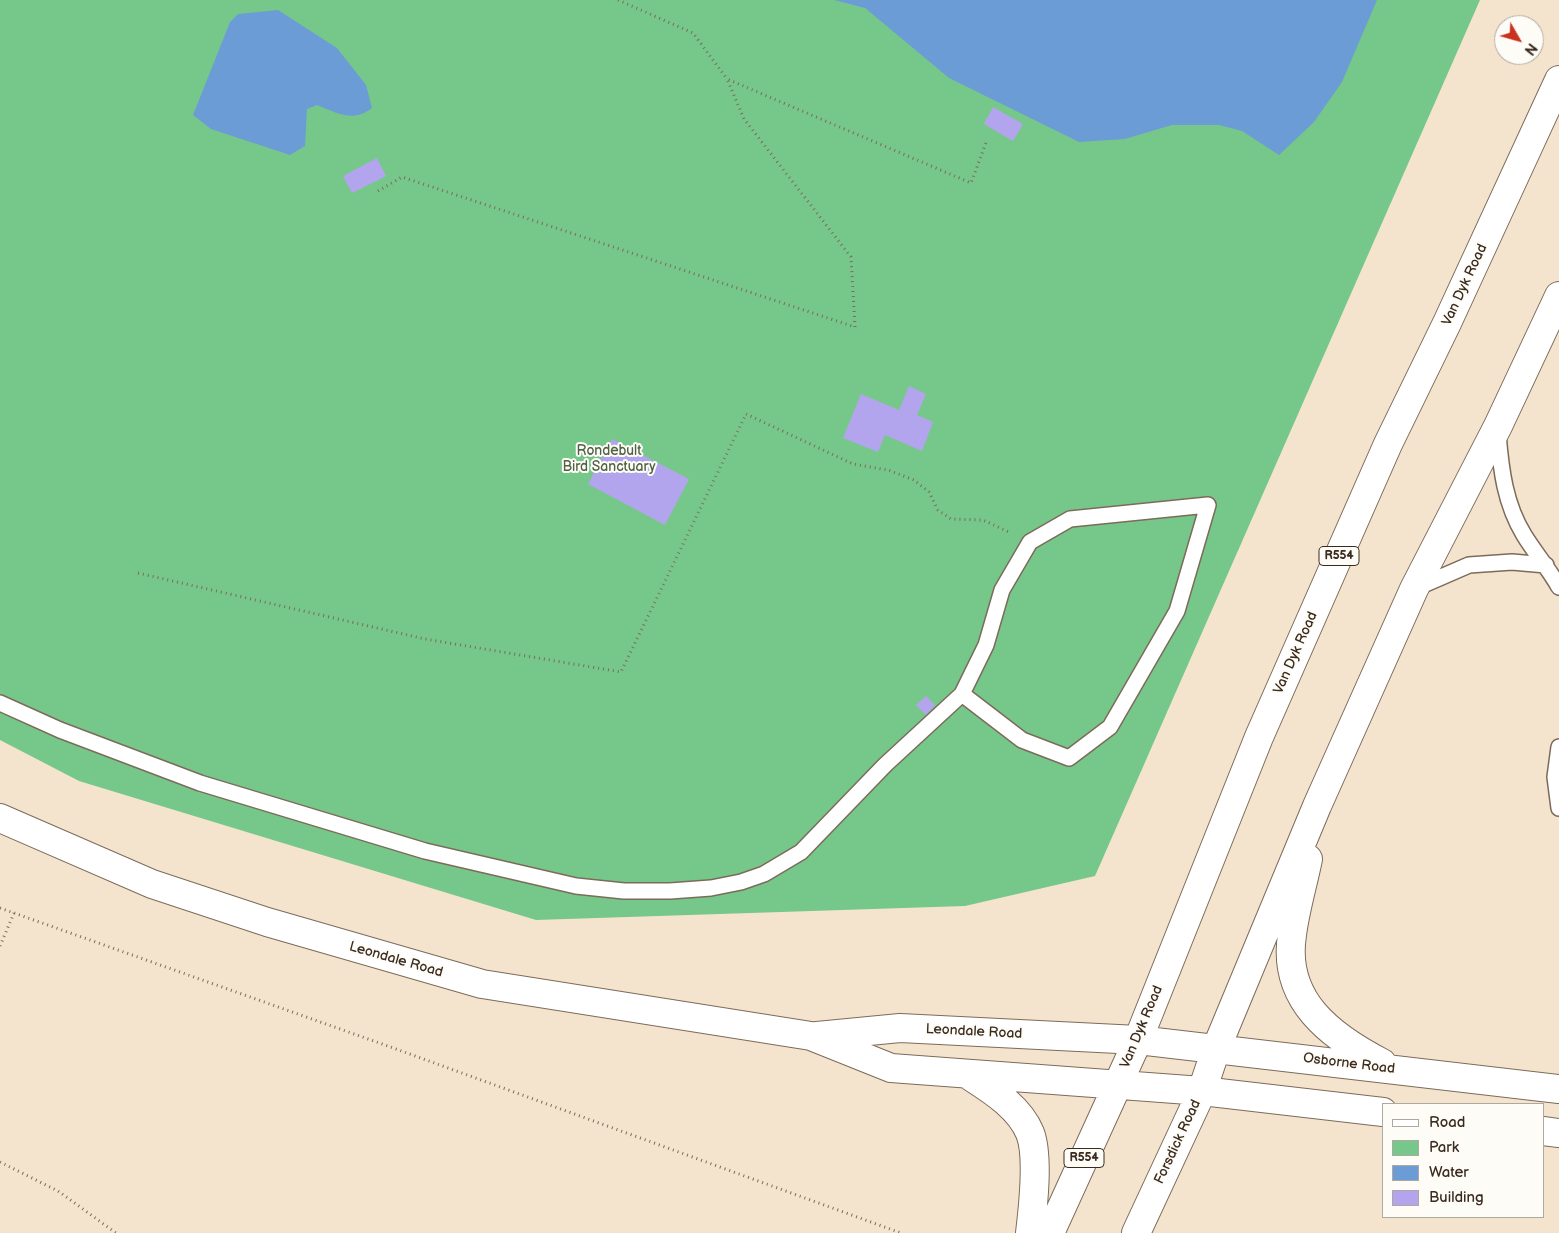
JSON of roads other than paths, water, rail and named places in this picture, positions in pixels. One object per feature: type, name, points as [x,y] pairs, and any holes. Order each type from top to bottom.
[{"type":"main road","name":"Van Dyk Road","points":[[1050,1233],[1138,1040],[1266,719],[1388,444],[1447,324],[1559,80]]},
{"type":"main road","points":[[1216,1049],[1317,806],[1414,589],[1498,426],[1559,296]]},
{"type":"main road","points":[[1317,806],[1303,886],[1292,934],[1290,955],[1295,982],[1307,1006],[1334,1035],[1356,1050],[1394,1069]]},
{"type":"main road","name":"Leondale Road","points":[[0,818],[152,884],[268,922],[482,984],[811,1036],[891,1068],[1119,1084]]},
{"type":"main road","name":"Leondale Road","points":[[811,1036],[900,1028],[1138,1040]]},
{"type":"main road","name":"Osborne Road","points":[[1138,1040],[1559,1089]]},
{"type":"main road","name":"Forsdick Road","points":[[1136,1233],[1202,1091],[1216,1049]]},
{"type":"main road","points":[[965,1073],[1005,1100],[1018,1113],[1030,1134],[1034,1191],[1030,1233]]},
{"type":"main road","points":[[1119,1084],[1202,1091],[1382,1112]]},
{"type":"main road","points":[[1544,1131],[1559,1133]]},
{"type":"lane","points":[[1498,426],[1502,478],[1506,495],[1524,536],[1546,565],[1559,587]]},
{"type":"lane","points":[[0,703],[60,730],[200,783],[425,851],[576,886],[624,891],[670,891],[711,888],[741,882],[764,874],[790,859],[815,839],[885,764],[962,694],[986,645],[1002,590],[1030,542],[1070,519],[1208,505],[1177,611],[1110,727],[1069,758],[1022,740],[962,694]]},
{"type":"lane","points":[[1414,589],[1469,565],[1512,562],[1546,565]]},
{"type":"lane","points":[[1559,748],[1556,777],[1559,808]]},
{"type":"lane","points":[[1524,1084],[1559,1079]]},
{"type":"water","points":[[834,0],[1377,0],[1342,82],[1314,122],[1279,155],[1242,131],[1219,125],[1172,125],[1125,139],[1079,142],[949,78],[865,8]]},
{"type":"water","points":[[278,10],[337,48],[366,85],[372,108],[365,113],[352,116],[317,105],[307,109],[305,146],[290,155],[211,129],[193,115],[230,22],[238,14]]},
{"type":"park label","name":"Rondebult Bird Sanctuary","points":[[609,460]]}]
